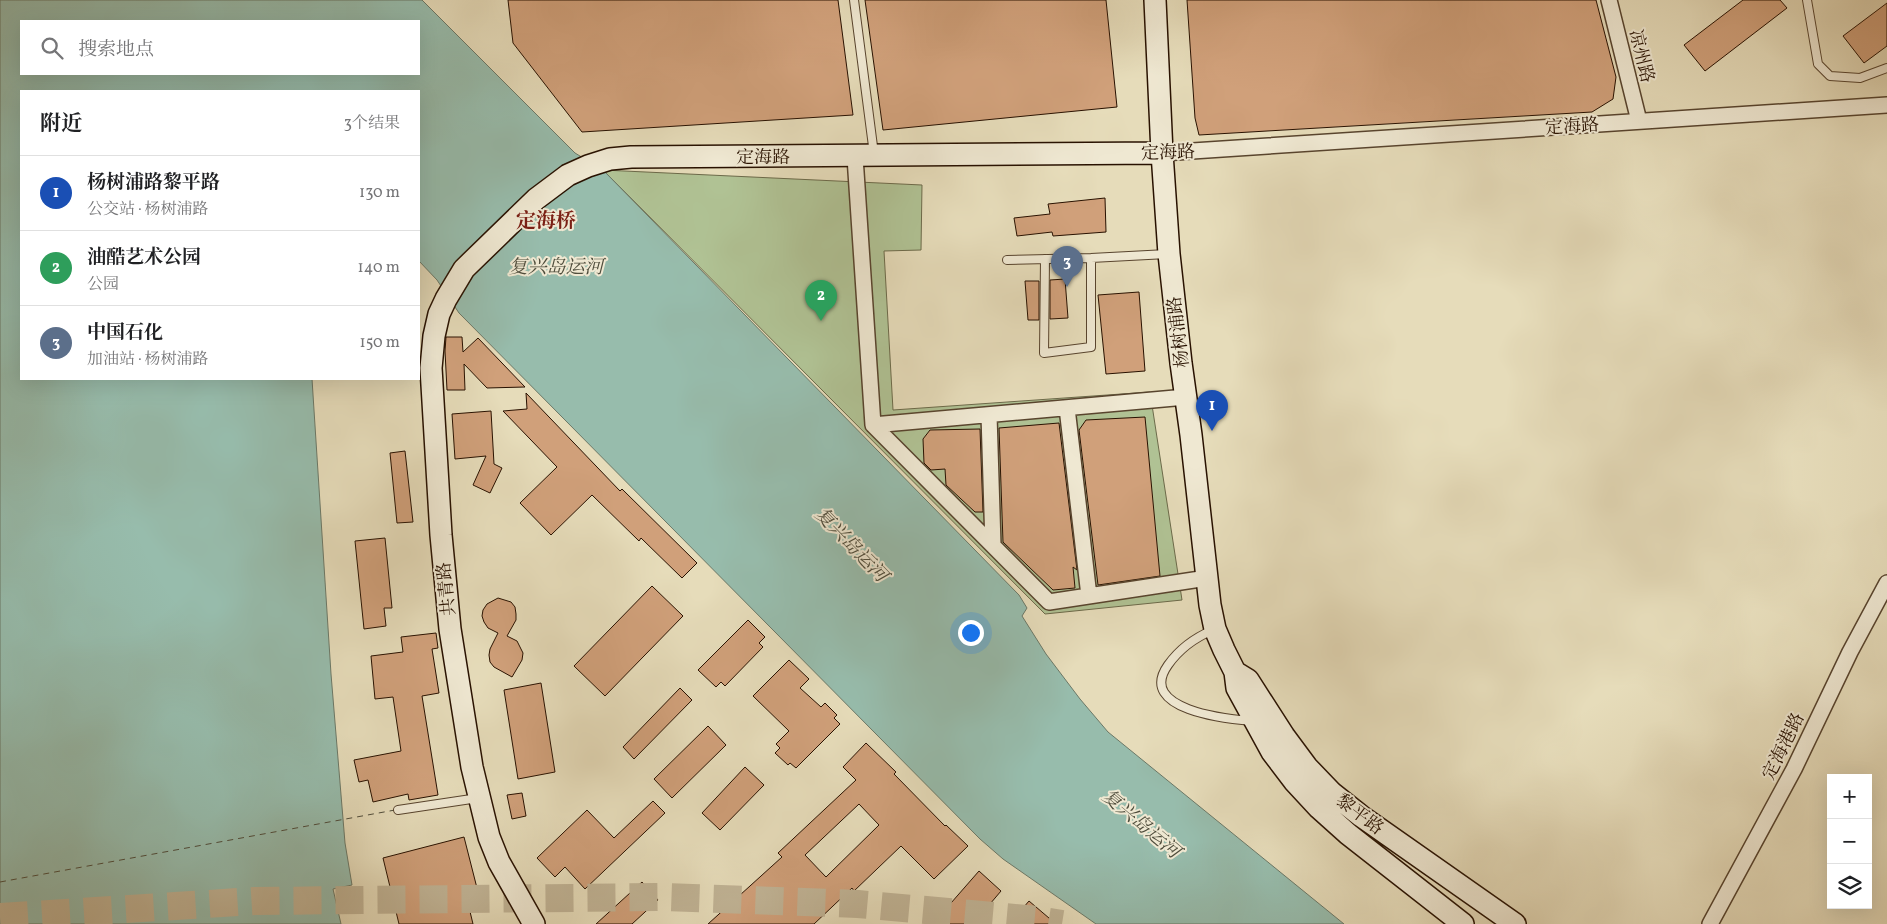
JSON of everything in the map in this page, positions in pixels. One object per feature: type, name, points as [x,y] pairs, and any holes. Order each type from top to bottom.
[{"type":"street","name":"杨树浦路","points":[[1154,0],[1169,254],[1210,605],[1215,629]]},
{"type":"street","name":"凉州路","points":[[1609,0],[1639,121]]},
{"type":"street","name":"定海路","points":[[480,252],[536,199],[568,175],[610,159],[631,157],[864,157],[1162,153],[1887,104]]},
{"type":"street","points":[[864,157],[873,425],[1049,602],[1207,578]]},
{"type":"street","name":"共青路","points":[[480,252],[454,283],[439,314],[434,336],[431,368],[441,535],[450,630],[472,767],[479,798],[489,837],[499,862],[534,924]]},
{"type":"street","points":[[873,425],[1186,397]]},
{"type":"street","points":[[1067,408],[1089,596]]},
{"type":"street","points":[[989,415],[993,545]]},
{"type":"street","name":"定海港路","points":[[1710,924],[1794,769],[1850,652],[1887,583]]},
{"type":"street","name":"黎平路","points":[[1215,629],[1235,672],[1248,680],[1272,752],[1294,781],[1319,808],[1348,834],[1463,924]]},
{"type":"street","name":"黎平路","points":[[1261,717],[1332,793],[1361,816],[1515,924]]},
{"type":"lane","points":[[854,0],[864,157]]},
{"type":"lane","points":[[1808,0],[1818,64],[1830,76],[1860,78],[1887,68]]},
{"type":"lane","points":[[1006,260],[1169,254]]},
{"type":"lane","points":[[1044,259],[1044,353],[1091,347],[1091,258]]},
{"type":"lane","points":[[1215,629],[1196,637],[1172,658],[1164,670],[1160,683],[1162,688],[1172,700],[1200,714],[1261,717]]},
{"type":"lane","points":[[398,810],[479,798]]},
{"type":"shaded area","points":[[603,170],[922,185],[921,250],[884,251],[893,410],[1150,392],[1182,600],[1045,614]]},
{"type":"water","name":"复兴岛运河","points":[[0,0],[422,0],[575,153],[603,170],[1019,595],[1027,608],[1022,616],[1046,654],[1108,732],[1344,924],[1096,924],[1003,859],[980,839],[459,313],[437,280],[420,262],[420,90],[20,90],[20,380],[312,380],[331,674],[345,843],[352,885],[333,889],[341,924],[0,924]]},
{"type":"building","points":[[508,0],[838,0],[853,115],[582,132],[513,43]]},
{"type":"building","points":[[865,0],[1106,0],[1117,107],[883,130]]},
{"type":"building","points":[[1187,0],[1596,0],[1616,77],[1613,99],[1592,112],[1199,135],[1195,118]]},
{"type":"building","points":[[1743,0],[1780,0],[1787,8],[1705,71],[1684,45]]},
{"type":"building","points":[[1887,3],[1887,46],[1864,63],[1843,36]]},
{"type":"building","points":[[1105,198],[1106,232],[1053,236],[1052,232],[1017,236],[1014,218],[1050,214],[1048,204]]},
{"type":"building","points":[[1065,279],[1068,318],[1050,319],[1050,280]]},
{"type":"building","points":[[1025,281],[1039,281],[1039,320],[1028,320]]},
{"type":"building","points":[[1139,292],[1145,371],[1106,374],[1098,295]]},
{"type":"building","points":[[446,337],[462,337],[463,352],[478,338],[525,387],[487,388],[464,364],[465,390],[447,390]]},
{"type":"building","points":[[526,393],[620,491],[622,489],[697,563],[682,578],[641,538],[639,541],[592,495],[551,535],[520,503],[557,467],[503,411],[527,409]]},
{"type":"building","points":[[491,411],[494,464],[502,468],[490,493],[473,485],[486,456],[455,459],[452,414]]},
{"type":"building","points":[[1145,417],[1160,576],[1098,585],[1079,430],[1086,420]]},
{"type":"building","points":[[1059,423],[1077,570],[1073,567],[1075,588],[1053,590],[1003,542],[999,428]]},
{"type":"building","points":[[980,429],[983,512],[975,512],[946,485],[945,469],[931,470],[924,463],[923,439],[930,430]]},
{"type":"building","points":[[405,451],[413,522],[397,523],[390,453]]},
{"type":"building","points":[[385,538],[392,608],[384,608],[386,626],[364,629],[355,541]]},
{"type":"building","points":[[652,586],[683,616],[605,696],[574,666]]},
{"type":"building","points":[[498,598],[511,602],[515,607],[516,620],[507,636],[517,641],[523,653],[522,660],[512,677],[494,667],[490,662],[490,649],[498,633],[488,628],[482,616],[487,604]]},
{"type":"building","points":[[748,620],[765,637],[759,643],[763,647],[725,686],[721,682],[716,687],[698,670]]},
{"type":"building","points":[[436,633],[438,648],[432,649],[439,693],[422,696],[438,795],[409,800],[408,794],[373,802],[368,780],[359,782],[354,760],[401,751],[393,697],[375,699],[371,656],[403,652],[401,637]]},
{"type":"building","points":[[789,660],[809,679],[800,688],[821,707],[825,703],[837,715],[834,718],[840,724],[796,768],[790,763],[788,765],[775,753],[780,748],[776,744],[789,731],[753,696]]},
{"type":"building","points":[[541,683],[555,772],[518,779],[504,690]]},
{"type":"building","points":[[680,688],[692,700],[634,759],[623,747]]},
{"type":"building","points":[[708,726],[726,745],[672,798],[654,779]]},
{"type":"building","points":[[866,743],[896,772],[894,774],[945,826],[968,846],[934,879],[901,846],[854,891],[852,888],[814,924],[708,924],[782,857],[778,853],[856,780],[843,767]],"holes":[[[859,804],[879,825],[826,877],[805,855]]]},
{"type":"building","points":[[745,767],[764,785],[720,830],[702,813]]},
{"type":"building","points":[[522,793],[526,816],[512,819],[507,795]]},
{"type":"building","points":[[653,801],[665,813],[585,889],[565,867],[555,877],[537,858],[587,810],[614,838]]},
{"type":"building","points":[[464,837],[478,892],[466,895],[473,924],[399,924],[383,858]]},
{"type":"building","points":[[979,871],[1001,891],[973,924],[930,924],[943,909],[944,911]]},
{"type":"building","points":[[642,882],[658,900],[632,924],[596,924]]},
{"type":"building","points":[[1029,901],[1056,924],[1027,924],[1017,915]]},
{"type":"ferry route","points":[[0,882],[395,810]]},
{"type":"tunnel","points":[[0,917],[255,901],[667,897],[858,904],[1037,920],[1062,924]]},
{"type":"place","name":"中国石化","points":[[1067,287]]},
{"type":"place","name":"油酷艺术公园","points":[[821,321]]},
{"type":"place","name":"杨树浦路黎平路","points":[[1212,431]]},
{"type":"district","name":"定海桥","points":[[546,220]]}]
